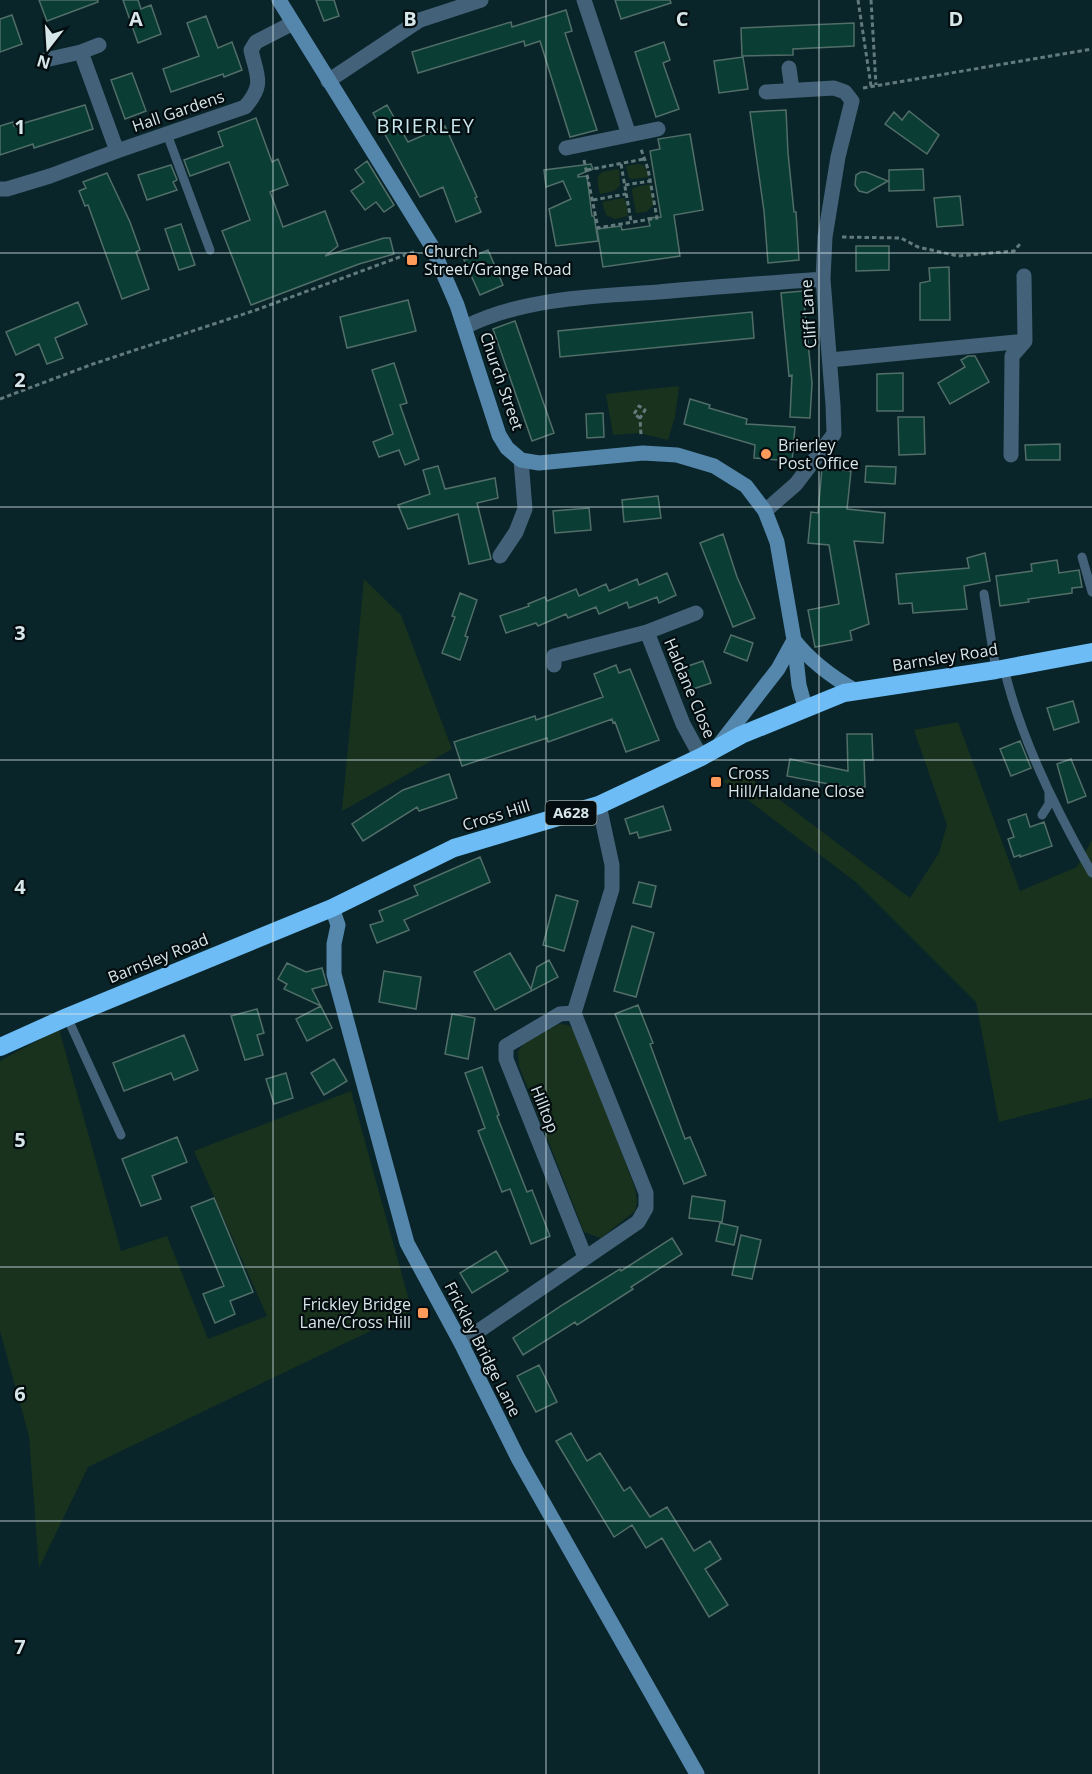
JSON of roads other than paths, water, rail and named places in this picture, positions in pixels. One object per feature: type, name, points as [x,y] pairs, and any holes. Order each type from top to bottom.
[{"type":"highway","name":"Barnsley Road","points":[[805,707],[844,693],[1092,652]]},
{"type":"highway","name":"Cross Hill","points":[[332,908],[454,848],[599,805],[701,757],[741,735],[805,707]]},
{"type":"highway","name":"Barnsley Road","points":[[0,1047],[332,908]]},
{"type":"street","name":"Church Street","points":[[279,0],[431,246],[465,327],[499,435],[507,448],[521,460]]},
{"type":"street","points":[[328,81],[420,20],[481,0]]},
{"type":"street","points":[[584,0],[633,134]]},
{"type":"street","name":"Hall Gardens","points":[[0,189],[50,176],[245,107],[254,96],[259,81],[251,50],[256,42],[293,23]]},
{"type":"street","points":[[45,60],[81,52],[99,45]]},
{"type":"street","points":[[81,52],[117,151]]},
{"type":"street","points":[[766,92],[792,90],[789,68]]},
{"type":"street","name":"Cliff Lane","points":[[765,511],[796,484],[834,434],[823,279],[825,237],[838,157],[852,101],[845,92],[834,88],[792,90]]},
{"type":"street","points":[[574,146],[658,129]]},
{"type":"street","points":[[1011,455],[1012,356],[1025,341],[1024,276]]},
{"type":"street","points":[[465,327],[484,318],[515,309],[550,303],[616,295],[823,279]]},
{"type":"street","points":[[830,360],[1025,341]]},
{"type":"street","points":[[500,556],[516,532],[525,509],[521,460],[539,463],[644,453],[677,455],[714,466],[746,486],[765,511],[777,542],[794,640],[799,685],[805,707]]},
{"type":"street","name":"Haldane Close","points":[[555,665],[554,656],[647,632],[696,613]]},
{"type":"street","name":"Haldane Close","points":[[647,632],[683,724],[701,757]]},
{"type":"street","points":[[794,640],[805,654],[834,678],[856,691]]},
{"type":"street","points":[[717,747],[778,669],[794,640]]},
{"type":"street","points":[[461,1343],[638,1222],[646,1208],[645,1193],[574,1013],[612,889],[612,865],[599,805]]},
{"type":"street","name":"Frickley Bridge Lane","points":[[332,908],[338,925],[334,944],[334,974],[407,1243],[461,1343],[518,1458],[697,1774]]},
{"type":"street","name":"Hilltop","points":[[574,1013],[560,1014],[520,1036],[506,1046],[506,1059],[585,1257]]},
{"type":"lane","points":[[167,134],[210,250]]},
{"type":"lane","points":[[1082,557],[1092,592]]},
{"type":"lane","points":[[984,594],[1000,669],[1021,726],[1049,790],[1092,873]]},
{"type":"lane","points":[[1042,815],[1048,804],[1049,790]]},
{"type":"lane","points":[[67,1017],[121,1135]]},
{"type":"place","name":"Church Street/Grange Road","points":[[412,260]]},
{"type":"place","name":"Brierley Post Office","points":[[766,454]]},
{"type":"place","name":"Cross Hill/Haldane Close","points":[[716,782]]},
{"type":"place","name":"Frickley Bridge Lane/Cross Hill","points":[[423,1313]]},
{"type":"district","name":"BRIERLEY","points":[[426,126]]}]
